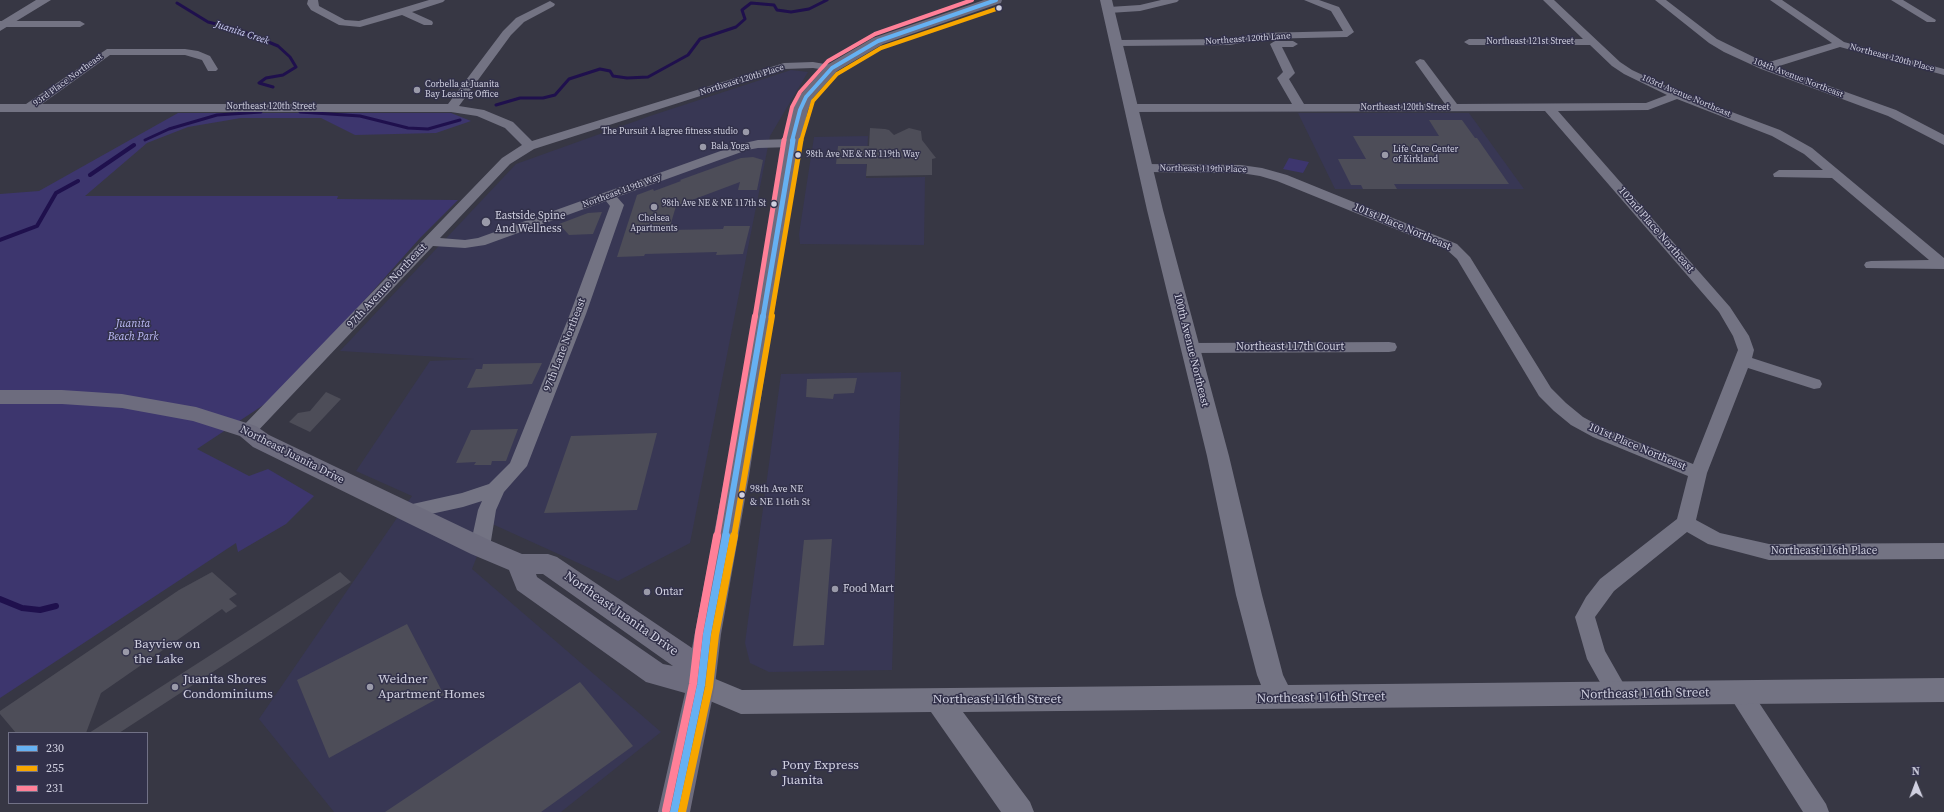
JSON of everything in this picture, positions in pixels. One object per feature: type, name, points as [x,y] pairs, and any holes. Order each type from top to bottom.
[{"type":"main road","points":[[674,812],[701,685],[707,634],[737,476],[796,120],[806,97],[832,68],[878,40],[996,0]]},
{"type":"main road","name":"Northeast Juanita Drive","points":[[0,397],[62,397],[122,401],[196,414],[248,431],[261,441],[480,547],[520,564],[548,564],[680,655],[701,685]]},
{"type":"street","points":[[1,26],[45,0]]},
{"type":"street","points":[[313,0],[312,4],[315,8],[343,23],[360,24],[405,12],[440,0]]},
{"type":"street","points":[[1108,5],[1140,8],[1174,0]]},
{"type":"street","name":"Northeast 120th Lane","points":[[1116,43],[1230,42],[1262,36],[1347,34],[1349,32],[1335,9],[1309,0]]},
{"type":"street","name":"103rd Avenue Northeast","points":[[1548,0],[1592,42],[1628,72],[1677,95],[1776,133],[1808,151],[1944,265]]},
{"type":"street","name":"104th Avenue Northeast","points":[[1660,0],[1713,41],[1765,67],[1892,113],[1932,133],[1944,142]]},
{"type":"street","points":[[1775,0],[1840,44]]},
{"type":"street","points":[[1896,0],[1931,20]]},
{"type":"street","points":[[451,108],[507,33],[520,20],[550,4]]},
{"type":"street","name":"100th Avenue Northeast","points":[[1108,5],[1145,168],[1218,456],[1249,595],[1270,675],[1280,698]]},
{"type":"street","points":[[405,12],[428,23]]},
{"type":"street","points":[[1,26],[80,24]]},
{"type":"street","name":"Northeast 121st Street","points":[[1469,42],[1592,42]]},
{"type":"street","points":[[1300,107],[1283,78],[1290,73],[1276,44],[1303,44]]},
{"type":"street","points":[[1765,67],[1840,44]]},
{"type":"street","name":"Northeast 120th Place","points":[[1840,44],[1944,72]]},
{"type":"street","name":"93rd Place Northeast","points":[[29,108],[107,52],[185,52],[198,54],[206,58],[212,69]]},
{"type":"street","points":[[1420,62],[1454,108]]},
{"type":"street","name":"Northeast 120th Place","points":[[530,146],[784,66],[813,64],[832,68]]},
{"type":"street","name":"Northeast 120th Street","points":[[1132,108],[1550,108],[1648,106],[1677,95]]},
{"type":"street","name":"Northeast 120th Street","points":[[0,108],[451,108],[480,113],[509,125],[530,146]]},
{"type":"street","name":"102nd Place Northeast","points":[[1550,108],[1725,310],[1741,336],[1746,350],[1744,360],[1698,473]]},
{"type":"street","name":"Northeast 119th Way","points":[[429,241],[465,244],[480,242],[744,148],[758,144],[792,143]]},
{"type":"street","name":"97th Avenue Northeast","points":[[248,431],[506,161],[530,146]]},
{"type":"street","name":"Northeast 119th Place","points":[[1145,168],[1241,169],[1262,172]]},
{"type":"street","name":"101st Place Northeast","points":[[1262,172],[1282,178],[1452,248],[1463,257],[1545,392],[1560,407],[1577,421],[1598,433],[1698,473],[1686,523]]},
{"type":"street","points":[[1779,174],[1836,174]]},
{"type":"street","name":"97th Lane Northeast","points":[[480,547],[488,510],[496,489],[518,466],[561,357],[617,205],[608,196]]},
{"type":"street","points":[[1871,265],[1944,265]]},
{"type":"street","name":"Northeast 117th Court","points":[[1191,348],[1389,347]]},
{"type":"street","points":[[1744,360],[1814,384]]},
{"type":"street","name":"97th Lane Northeast","points":[[408,512],[463,500],[496,489]]},
{"type":"street","points":[[1619,695],[1595,653],[1585,617],[1593,603],[1607,585],[1686,523]]},
{"type":"street","name":"Northeast 116th Place","points":[[1686,523],[1715,539],[1769,552],[1944,551]]},
{"type":"street","name":"Northeast 116th Street","points":[[701,685],[741,702],[1619,695],[1944,690]]},
{"type":"street","points":[[1740,693],[1817,812]]},
{"type":"street","points":[[938,700],[1019,812]]},
{"type":"shaded area","points":[[791,70],[808,72],[770,136],[690,543],[618,581],[490,523],[472,569],[661,732],[561,812],[334,812],[259,719],[412,496],[356,471],[430,361],[474,359],[340,351],[516,164],[650,116]]},
{"type":"shaded area","points":[[1298,113],[1469,113],[1524,189],[1335,189]]},
{"type":"shaded area","points":[[868,136],[866,178],[925,177],[924,245],[800,244],[799,234],[814,137]]},
{"type":"shaded area","points":[[901,372],[892,670],[769,672],[750,663],[745,643],[781,374]]},
{"type":"green space","name":"Juanita Beach Park","points":[[178,113],[451,113],[471,121],[436,133],[355,135],[321,118],[241,118],[188,127],[147,143],[85,196],[338,196],[337,199],[458,200],[420,238],[346,321],[268,402],[197,449],[249,476],[268,469],[314,496],[286,524],[238,552],[236,543],[0,698],[0,194],[39,191]]},
{"type":"green space","points":[[1289,158],[1309,162],[1303,173],[1283,169]]},
{"type":"building","name":"Life Care Center of Kirkland","points":[[1429,120],[1462,120],[1475,138],[1477,138],[1509,184],[1394,184],[1397,189],[1363,189],[1361,185],[1351,185],[1338,159],[1366,159],[1353,136],[1439,136]]},
{"type":"building","points":[[870,128],[889,130],[894,135],[909,128],[921,131],[922,140],[936,158],[932,159],[932,175],[866,176],[867,164],[836,164],[838,146],[869,146]]},
{"type":"building","name":"Chelsea Apartments","points":[[753,157],[763,160],[757,190],[738,190],[740,182],[676,206],[669,230],[723,229],[724,226],[750,226],[743,254],[716,255],[717,252],[645,254],[644,256],[617,257],[637,195],[653,189],[654,191],[741,158]]},
{"type":"building","points":[[602,212],[593,234],[569,235],[559,224],[588,213]]},
{"type":"building","points":[[542,363],[532,384],[467,388],[476,369],[482,369],[483,364]]},
{"type":"building","points":[[857,378],[854,393],[834,394],[833,399],[806,397],[807,379]]},
{"type":"building","points":[[326,392],[341,399],[310,432],[289,422],[298,413],[310,411]]},
{"type":"building","points":[[518,429],[506,461],[492,461],[491,465],[474,465],[476,462],[456,463],[471,430]]},
{"type":"building","points":[[657,433],[637,510],[544,513],[571,436]]},
{"type":"building","points":[[832,539],[824,645],[793,646],[804,540]]},
{"type":"building","name":"Bayview on the Lake","points":[[212,572],[237,594],[229,599],[237,606],[226,613],[222,609],[101,693],[86,732],[15,732],[0,714],[0,711],[179,590]]},
{"type":"building","name":"Juanita Shores Condominiums","points":[[340,572],[351,582],[121,732],[91,732]]},
{"type":"building","name":"Weidner Apartment Homes","points":[[407,624],[444,695],[329,758],[297,680]]},
{"type":"building","points":[[580,682],[633,746],[541,812],[385,812]]},
{"type":"waterway","name":"Juanita Creek","points":[[496,105],[520,98],[543,98],[555,95],[569,79],[600,69],[610,71],[613,76],[627,78],[648,77],[688,55],[700,39],[736,27],[745,19],[742,10],[751,3],[774,5],[777,10],[791,12],[809,9],[827,0]]},
{"type":"waterway","name":"Juanita Creek","points":[[177,3],[208,22],[237,29],[278,46],[290,57],[296,67],[283,75],[266,78],[259,83],[273,87]]},
{"type":"waterway","name":"Juanita Creek","points":[[145,140],[169,129],[217,115],[261,112]]},
{"type":"waterway","name":"Juanita Creek","points":[[300,112],[360,116],[408,128],[428,129],[460,120]]},
{"type":"waterway","name":"Juanita Creek","points":[[90,175],[134,145]]},
{"type":"waterway","name":"Juanita Creek","points":[[0,240],[37,226],[56,193],[78,181]]},
{"type":"waterway","points":[[0,599],[22,608],[40,610],[56,606]]},
{"type":"transit line","name":"231","points":[[666,810],[693,684],[699,633],[729,475],[784,142],[792,107],[800,92],[828,61],[875,34],[972,0]]},
{"type":"transit line","name":"230","points":[[674,812],[701,685],[707,634],[737,476],[792,143],[800,110],[806,97],[832,68],[878,41],[996,0]]},
{"type":"transit line","name":"255","points":[[682,812],[709,687],[715,635],[745,477],[800,145],[808,113],[813,101],[837,74],[881,48],[999,8]]},
{"type":"place","name":"Corbella at Juanita Bay Leasing Office","points":[[417,90]]},
{"type":"place","name":"The Pursuit A lagree fitness studio","points":[[746,132]]},
{"type":"place","name":"Bala Yoga","points":[[703,147]]},
{"type":"place","name":"98th Ave NE & NE 119th Way","points":[[798,155]]},
{"type":"place","name":"Life Care Center of Kirkland","points":[[1385,155]]},
{"type":"place","name":"98th Ave NE & NE 117th St","points":[[774,204]]},
{"type":"place","name":"Chelsea Apartments","points":[[654,207]]},
{"type":"place","name":"Eastside Spine And Wellness","points":[[486,222]]},
{"type":"place","name":"98th Ave NE & NE 116th St","points":[[742,495]]},
{"type":"place","name":"Food Mart","points":[[835,589]]},
{"type":"place","name":"Ontar","points":[[647,592]]},
{"type":"place","name":"Bayview on the Lake","points":[[126,652]]},
{"type":"place","name":"Juanita Shores Condominiums","points":[[175,687]]},
{"type":"place","name":"Weidner Apartment Homes","points":[[370,687]]},
{"type":"place","name":"Pony Express Juanita","points":[[774,773]]}]
